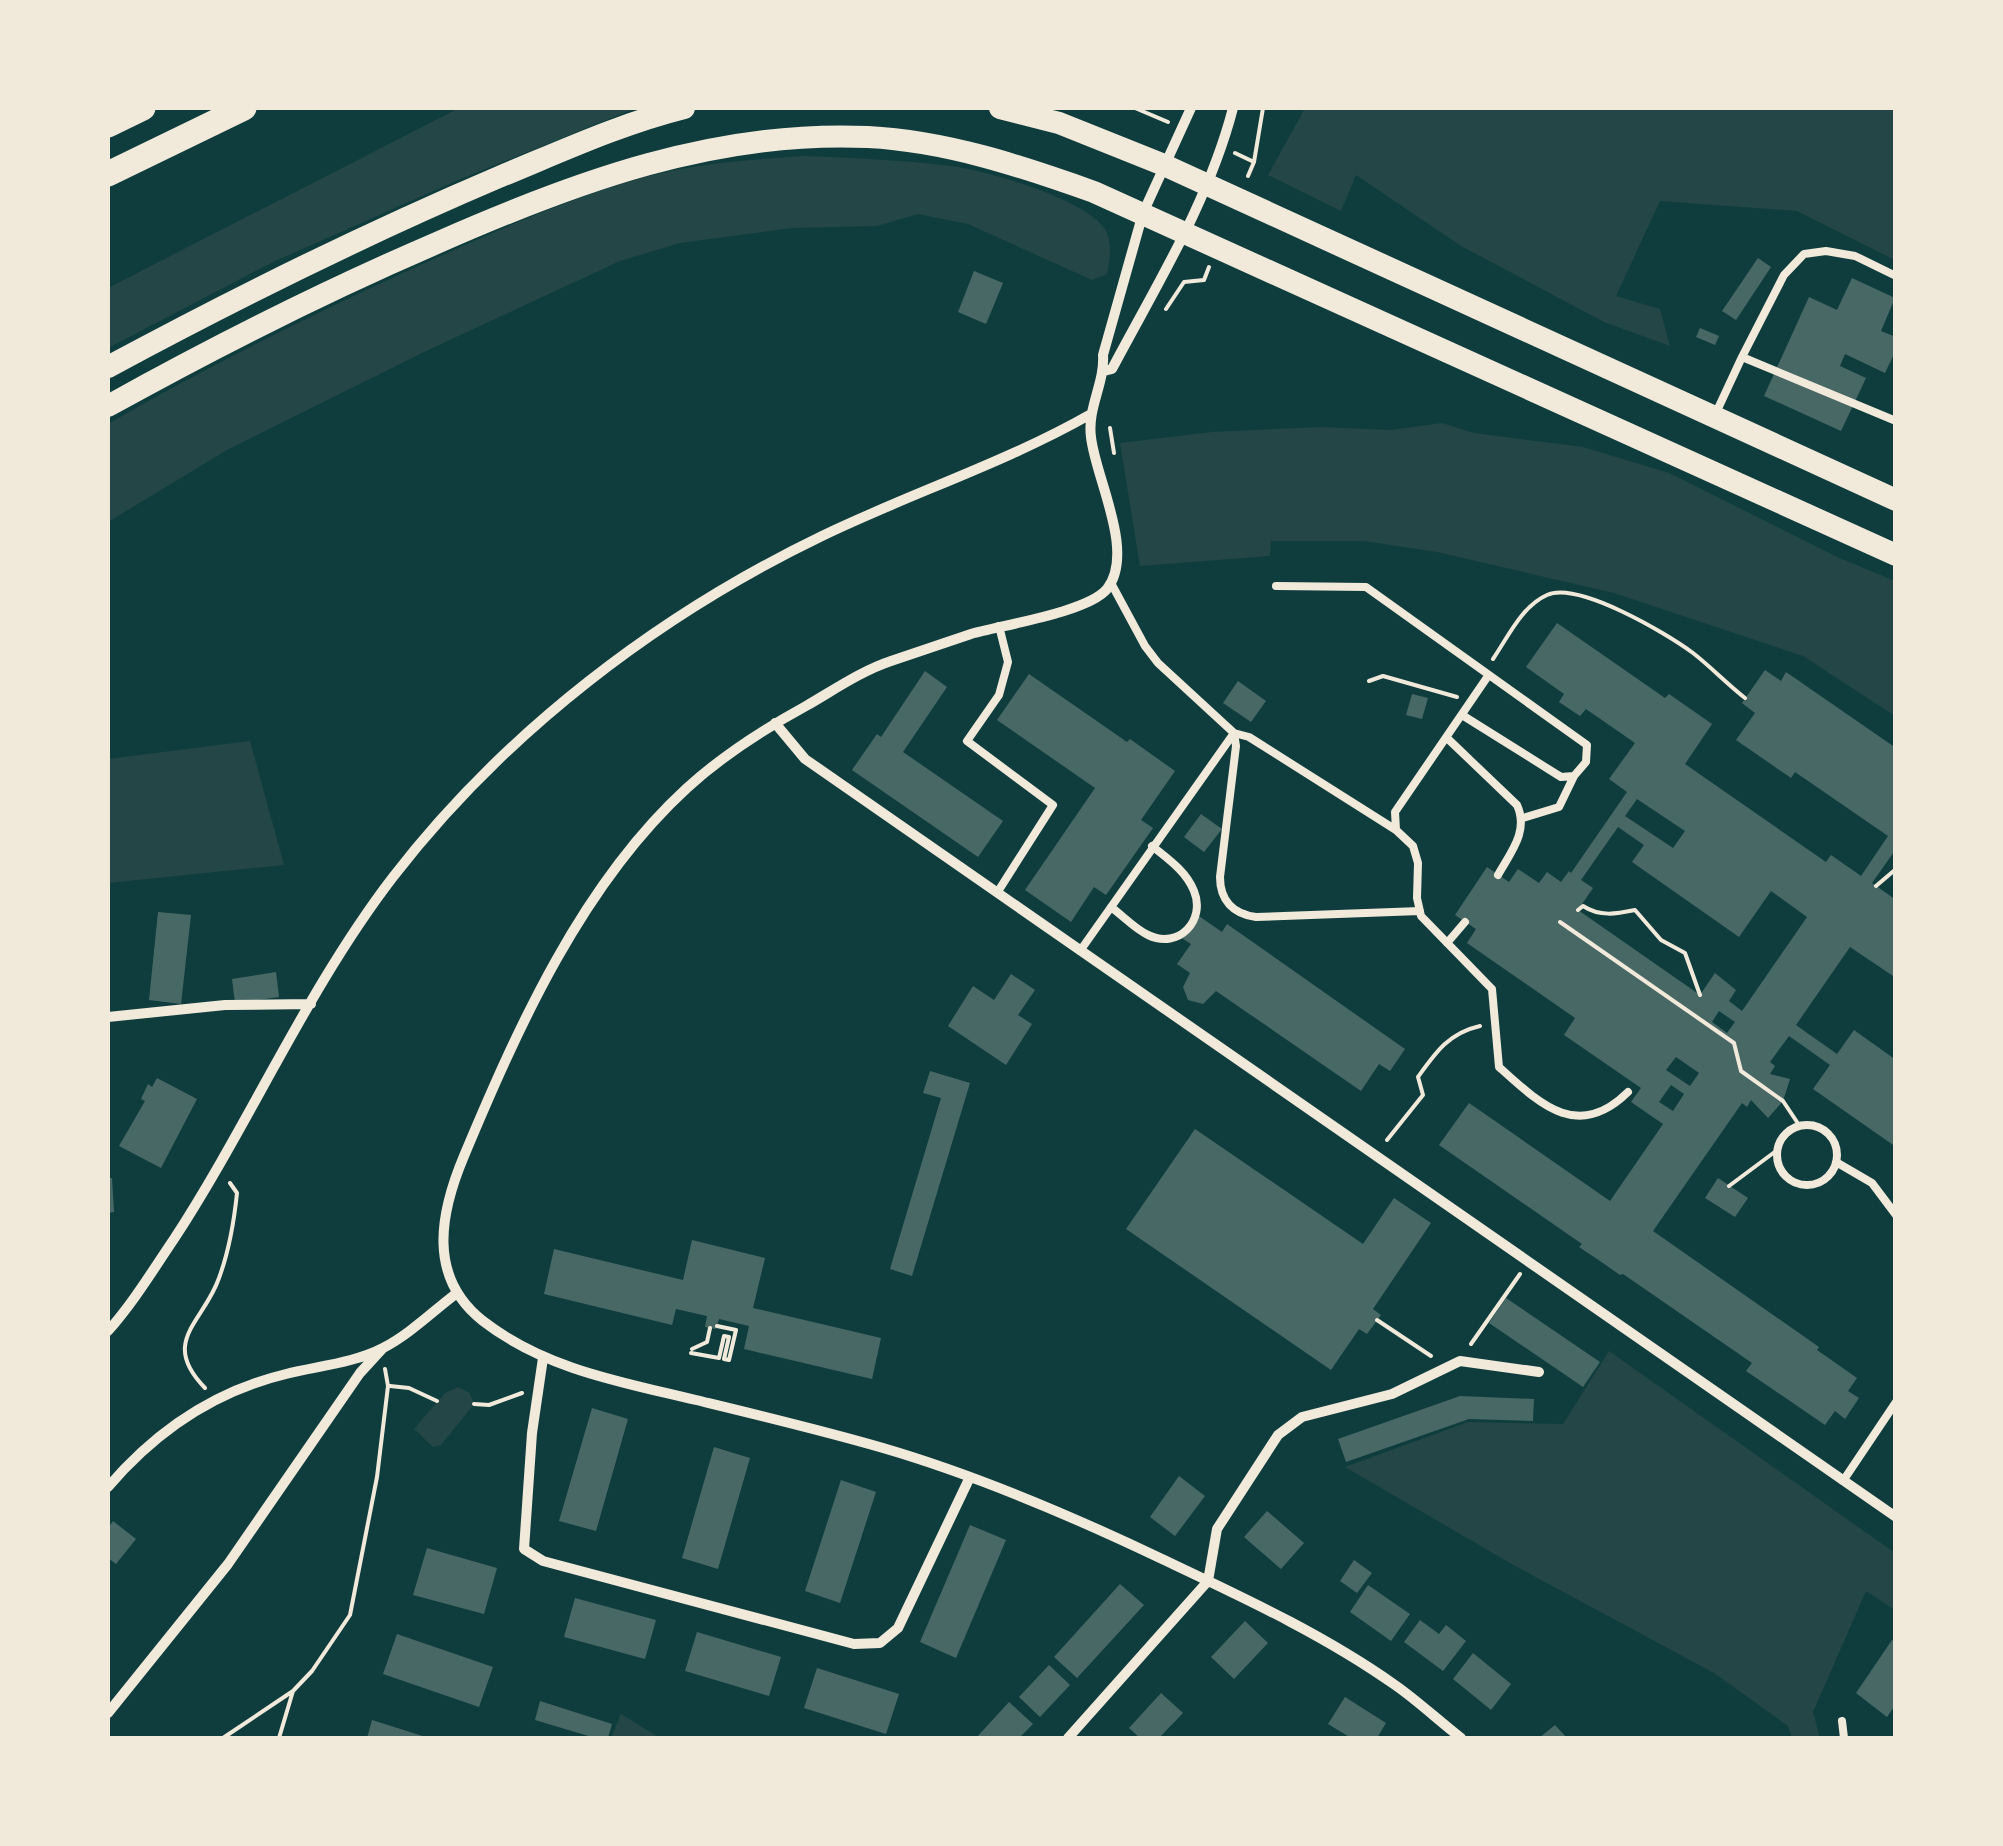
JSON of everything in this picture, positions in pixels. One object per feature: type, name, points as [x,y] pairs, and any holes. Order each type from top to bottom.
[{"type":"highway","points":[[108,125],[143,108]]},
{"type":"highway","points":[[108,174],[244,108]]},
{"type":"main road","points":[[108,367],[262,285],[394,222],[595,137],[684,108]]},
{"type":"main road","points":[[1000,108],[1058,124],[1164,165],[1896,500]]},
{"type":"main road","points":[[108,406],[270,319],[374,270],[571,188],[656,161],[761,140],[867,137],[939,145],[1024,168],[1143,213],[1896,554]]},
{"type":"street","points":[[1190,108],[1143,213],[1102,355],[1104,371],[1091,414],[1090,440],[1111,510],[1116,560],[1112,583],[1083,605],[1000,626],[877,666],[720,760],[656,818],[604,885],[564,948],[474,1131],[442,1219],[445,1258],[456,1292],[481,1319],[543,1358],[597,1377],[786,1421],[889,1450],[970,1476],[1080,1520],[1304,1628],[1399,1687],[1460,1738]]},
{"type":"street","points":[[1104,371],[1112,369],[1185,232],[1222,146],[1232,108]]},
{"type":"street","points":[[108,1331],[220,1169],[311,1004],[363,920],[427,836],[495,764],[600,672],[743,576],[825,534],[1041,443],[1091,414]]},
{"type":"street","points":[[776,723],[805,760],[1896,1517]]},
{"type":"street","points":[[108,1017],[225,1004],[311,1004]]},
{"type":"street","points":[[108,1713],[228,1564],[360,1373],[382,1349],[456,1292]]},
{"type":"street","points":[[108,1487],[140,1452],[216,1398],[284,1374],[329,1366],[382,1349]]},
{"type":"street","points":[[543,1358],[524,1549],[544,1561],[854,1644],[880,1643],[898,1628],[970,1476]]},
{"type":"street","points":[[1068,1738],[1208,1581],[1217,1529],[1278,1435],[1302,1417],[1392,1394],[1460,1361],[1539,1372]]},
{"type":"lane","points":[[1713,418],[1784,274],[1804,254],[1826,251],[1855,256],[1896,276]]},
{"type":"lane","points":[[1742,356],[1896,421]]},
{"type":"lane","points":[[1112,583],[1158,663],[1234,733],[1249,737],[1396,830],[1413,846],[1418,863],[1420,911],[1492,989],[1499,1068],[1547,1106],[1567,1115],[1587,1116],[1610,1109],[1628,1092]]},
{"type":"lane","points":[[1276,586],[1366,587],[1588,745],[1586,762],[1574,776],[1559,807],[1523,818]]},
{"type":"lane","points":[[997,893],[1053,805],[967,741],[999,695],[1008,662],[1000,626]]},
{"type":"lane","points":[[1396,830],[1395,812],[1470,704],[1485,674]]},
{"type":"lane","points":[[1462,714],[1546,771],[1561,778],[1574,776]]},
{"type":"lane","points":[[1080,951],[1234,733]]},
{"type":"lane","points":[[1234,733],[1236,746],[1220,877],[1220,888],[1228,904],[1246,915],[1256,916],[1420,911]]},
{"type":"lane","points":[[1447,738],[1517,805],[1523,818],[1522,830],[1498,875]]},
{"type":"lane","points":[[1111,907],[1148,936],[1167,940],[1181,936],[1193,925],[1199,909],[1193,888],[1180,868],[1152,846]]},
{"type":"lane","points":[[1447,943],[1465,922]]},
{"type":"lane","points":[[1799,1125],[1815,1125],[1828,1133],[1836,1146],[1836,1162],[1825,1179],[1806,1186],[1796,1184],[1780,1170],[1776,1151],[1786,1133],[1799,1125]]},
{"type":"lane","points":[[1836,1162],[1872,1183],[1896,1215]]},
{"type":"lane","points":[[1843,1481],[1896,1402]]},
{"type":"lane","points":[[1842,1721],[1844,1738]]},
{"type":"path","points":[[1238,200],[1254,162],[1264,108]]},
{"type":"path","points":[[1164,313],[1184,282],[1204,280],[1218,247]]},
{"type":"path","points":[[1108,416],[1115,461]]},
{"type":"path","points":[[1485,674],[1530,605],[1550,593],[1587,597],[1657,629],[1694,654],[1745,698]]},
{"type":"path","points":[[1369,682],[1383,676],[1470,704]]},
{"type":"path","points":[[1876,886],[1896,869]]},
{"type":"path","points":[[1578,910],[1583,906],[1606,914],[1635,910],[1660,940],[1686,953],[1700,995]]},
{"type":"path","points":[[1560,922],[1734,1043],[1742,1071],[1783,1101],[1799,1125]]},
{"type":"path","points":[[1375,1156],[1423,1095],[1418,1077],[1442,1043],[1466,1029],[1494,1023]]},
{"type":"path","points":[[1729,1186],[1776,1151]]},
{"type":"path","points":[[216,1398],[194,1376],[184,1355],[188,1328],[218,1282],[234,1223],[237,1193],[220,1169]]},
{"type":"path","points":[[1460,1361],[1516,1279]]},
{"type":"path","points":[[1377,1320],[1448,1367]]},
{"type":"path","points":[[714,1327],[736,1330],[729,1360],[724,1359],[729,1337],[724,1336],[719,1358],[692,1351],[707,1342],[714,1327]]},
{"type":"path","points":[[223,1738],[293,1692],[350,1615],[377,1477],[388,1386],[382,1349]]},
{"type":"path","points":[[388,1386],[409,1388],[437,1401]]},
{"type":"path","points":[[474,1404],[489,1405],[538,1388]]},
{"type":"path","points":[[279,1738],[293,1692]]},
{"type":"shaded area","points":[[459,108],[636,108],[456,181],[273,262],[108,348],[108,288]]},
{"type":"shaded area","points":[[1305,108],[1895,108],[1895,260],[1797,211],[1660,201],[1616,296],[1660,309],[1670,346],[1604,322],[1461,246],[1356,175],[1341,211],[1268,175]]},
{"type":"shaded area","points":[[803,156],[958,167],[1042,191],[1086,212],[1101,224],[1110,245],[1107,274],[1092,280],[968,224],[918,214],[877,226],[791,228],[680,243],[620,261],[424,352],[227,450],[108,522],[108,424],[218,364],[405,272],[583,197],[684,168]]},
{"type":"shaded area","points":[[1442,423],[1474,433],[1583,447],[1669,473],[1837,557],[1895,581],[1895,716],[1803,656],[1614,593],[1437,552],[1364,541],[1271,541],[1270,556],[1140,566],[1120,443],[1212,432],[1321,427],[1391,430]]},
{"type":"shaded area","points":[[250,741],[284,865],[108,883],[108,759]]},
{"type":"shaded area","points":[[1609,1351],[1895,1553],[1895,1610],[1866,1591],[1813,1712],[1820,1738],[1792,1738],[1788,1726],[1714,1673],[1517,1567],[1345,1467],[1468,1422],[1563,1424]]},
{"type":"shaded area","points":[[458,1387],[470,1393],[474,1404],[441,1445],[433,1447],[414,1429],[445,1393]]},
{"type":"shaded area","points":[[621,1714],[660,1738],[611,1738]]},
{"type":"building","points":[[1758,258],[1771,267],[1736,320],[1722,311]]},
{"type":"building","points":[[974,271],[1003,283],[986,324],[958,312]]},
{"type":"building","points":[[1852,278],[1895,298],[1881,331],[1896,337],[1896,350],[1885,373],[1845,354],[1840,366],[1866,378],[1841,431],[1764,396],[1809,297],[1837,310]]},
{"type":"building","points":[[1700,328],[1719,336],[1715,345],[1696,337]]},
{"type":"building","points":[[1557,623],[1665,698],[1669,694],[1712,724],[1685,764],[1826,862],[1831,855],[1861,876],[1888,836],[1795,772],[1791,778],[1736,740],[1755,713],[1742,703],[1765,670],[1781,681],[1786,672],[1896,748],[1896,849],[1872,883],[1896,900],[1896,978],[1850,947],[1796,1025],[1837,1054],[1854,1030],[1896,1060],[1896,1147],[1813,1089],[1830,1065],[1789,1036],[1770,1062],[1775,1066],[1770,1074],[1790,1079],[1783,1101],[1768,1118],[1751,1100],[1747,1107],[1742,1103],[1653,1231],[1857,1378],[1848,1391],[1859,1398],[1845,1419],[1835,1411],[1825,1425],[1746,1371],[1752,1363],[1579,1247],[1582,1244],[1439,1145],[1469,1103],[1610,1201],[1663,1124],[1631,1102],[1641,1088],[1564,1035],[1575,1018],[1467,943],[1476,929],[1455,915],[1487,867],[1509,882],[1518,869],[1539,883],[1547,872],[1561,882],[1627,792],[1609,779],[1635,743],[1586,709],[1580,716],[1559,702],[1564,694],[1526,667]],"holes":[[[1637,799],[1685,831],[1673,848],[1625,816]],[[1618,827],[1644,845],[1632,862],[1739,937],[1771,891],[1807,917],[1742,1011],[1729,1001],[1736,990],[1715,973],[1700,995],[1578,910],[1593,888],[1581,880]],[[1719,1011],[1735,1022],[1727,1033],[1712,1022]],[[1676,1057],[1699,1073],[1690,1086],[1666,1070]],[[1671,1085],[1684,1094],[1673,1111],[1659,1102]]]},
{"type":"building","points":[[925,671],[947,687],[903,752],[1003,821],[978,857],[852,770],[877,734],[881,737]]},
{"type":"building","points":[[1029,674],[1175,771],[1141,820],[1153,828],[1106,895],[1094,887],[1071,922],[1025,890],[1095,788],[997,720]]},
{"type":"building","points":[[1238,681],[1266,701],[1251,722],[1223,703]]},
{"type":"building","points":[[1412,694],[1428,698],[1422,719],[1406,715]]},
{"type":"building","points":[[1201,814],[1222,829],[1204,852],[1184,837]]},
{"type":"building","points":[[158,912],[191,915],[181,1004],[149,1000]]},
{"type":"building","points":[[1196,914],[1222,932],[1227,924],[1405,1049],[1390,1071],[1379,1064],[1361,1091],[1216,991],[1203,1004],[1188,1000],[1183,987],[1190,973],[1177,964],[1191,944],[1180,937]]},
{"type":"building","points":[[276,972],[279,997],[235,1003],[232,979]]},
{"type":"building","points":[[1011,974],[1035,990],[1018,1015],[1032,1024],[1006,1065],[948,1026],[973,986],[994,1000]]},
{"type":"building","points":[[930,1071],[970,1083],[912,1276],[890,1269],[941,1098],[923,1093]]},
{"type":"building","points":[[157,1078],[197,1099],[161,1168],[119,1146],[145,1101],[141,1099],[148,1084],[152,1087]]},
{"type":"building","points":[[1195,1129],[1363,1244],[1394,1198],[1431,1223],[1373,1309],[1381,1315],[1367,1334],[1359,1329],[1331,1370],[1126,1229]]},
{"type":"building","points":[[108,1178],[112,1178],[114,1212],[108,1213]]},
{"type":"building","points":[[1718,1178],[1748,1198],[1735,1217],[1705,1198]]},
{"type":"building","points":[[692,1240],[765,1258],[753,1308],[881,1338],[872,1379],[744,1349],[749,1326],[719,1319],[716,1329],[705,1327],[707,1316],[676,1309],[672,1325],[544,1294],[554,1249],[683,1280]]},
{"type":"building","points":[[1506,1298],[1600,1362],[1583,1387],[1489,1323]]},
{"type":"building","points":[[1460,1396],[1534,1399],[1533,1421],[1469,1419],[1346,1462],[1338,1439]]},
{"type":"building","points":[[592,1408],[628,1419],[596,1531],[559,1521]]},
{"type":"building","points":[[714,1447],[750,1458],[718,1569],[682,1558]]},
{"type":"building","points":[[1179,1476],[1205,1496],[1175,1536],[1150,1517]]},
{"type":"building","points":[[841,1480],[876,1492],[840,1603],[805,1591]]},
{"type":"building","points":[[1267,1511],[1304,1543],[1281,1569],[1244,1537]]},
{"type":"building","points":[[113,1521],[136,1539],[116,1564],[108,1558],[108,1528]]},
{"type":"building","points":[[970,1525],[1006,1540],[956,1658],[920,1642]]},
{"type":"building","points":[[427,1548],[497,1568],[484,1614],[413,1595]]},
{"type":"building","points":[[1354,1560],[1372,1573],[1357,1593],[1340,1581]]},
{"type":"building","points":[[1120,1584],[1144,1605],[1077,1678],[1054,1657]]},
{"type":"building","points":[[1368,1585],[1410,1614],[1391,1641],[1350,1612]]},
{"type":"building","points":[[575,1598],[656,1620],[645,1659],[564,1637]]},
{"type":"building","points":[[1420,1620],[1439,1634],[1446,1625],[1466,1641],[1443,1671],[1404,1642]]},
{"type":"building","points":[[1245,1621],[1268,1643],[1234,1679],[1211,1657]]},
{"type":"building","points":[[697,1632],[781,1657],[769,1696],[685,1671]]},
{"type":"building","points":[[397,1634],[493,1667],[479,1707],[383,1674]]},
{"type":"building","points":[[1892,1640],[1896,1642],[1896,1704],[1887,1717],[1856,1693]]},
{"type":"building","points":[[1473,1653],[1511,1684],[1491,1710],[1453,1679]]},
{"type":"building","points":[[1049,1665],[1070,1685],[1040,1717],[1019,1697]]},
{"type":"building","points":[[817,1668],[899,1694],[886,1734],[804,1708]]},
{"type":"building","points":[[1161,1693],[1183,1713],[1159,1738],[1140,1738],[1129,1728]]},
{"type":"building","points":[[1345,1697],[1386,1723],[1377,1738],[1351,1738],[1328,1724]]},
{"type":"building","points":[[540,1701],[612,1724],[608,1738],[595,1738],[535,1720]]},
{"type":"building","points":[[1009,1702],[1033,1724],[1019,1738],[976,1738]]},
{"type":"building","points":[[372,1720],[429,1738],[367,1738]]},
{"type":"building","points":[[1555,1725],[1567,1738],[1539,1738]]}]
